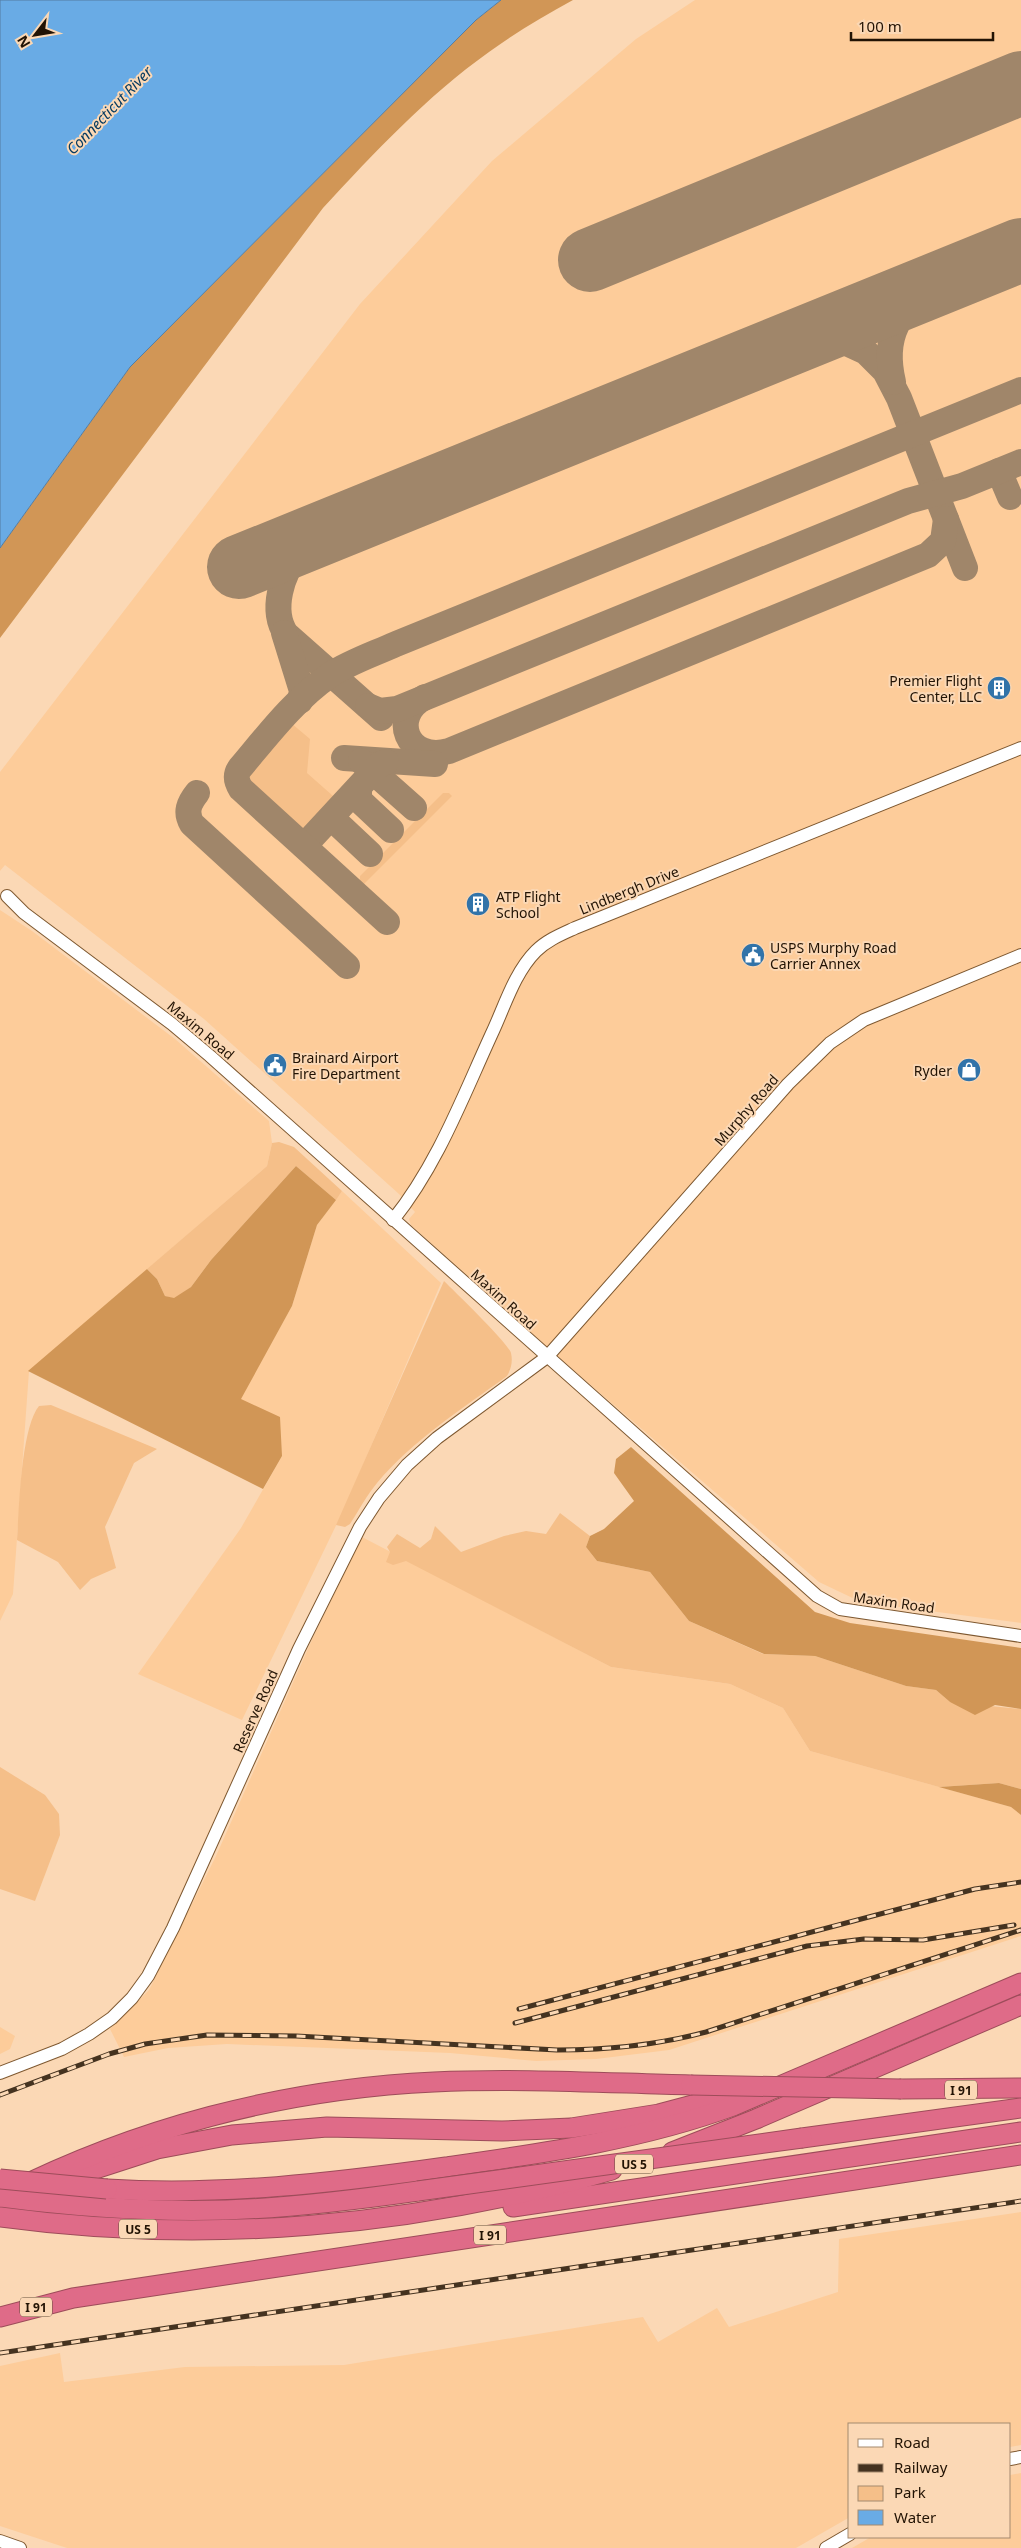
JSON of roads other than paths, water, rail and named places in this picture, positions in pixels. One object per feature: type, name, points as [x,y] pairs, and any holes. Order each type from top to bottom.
[{"type":"highway","name":"US 5","points":[[0,2179],[107,2189],[208,2191],[296,2186],[583,2147],[651,2132],[717,2112],[1021,1982]]},
{"type":"highway","name":"US 5","points":[[0,2217],[132,2229],[222,2230],[293,2227],[401,2216],[502,2198],[593,2176],[644,2161],[729,2131],[1021,2005]]},
{"type":"highway","points":[[22,2186],[43,2184],[68,2178],[157,2149],[253,2132],[346,2127],[520,2131],[624,2121],[659,2114],[718,2098],[762,2083],[828,2055],[877,2044]]},
{"type":"highway","name":"I 91","points":[[0,2197],[80,2158],[144,2136],[228,2112],[355,2088],[479,2081],[901,2089],[1021,2088]]},
{"type":"highway","points":[[0,2197],[81,2206],[227,2210],[324,2203],[1021,2108]]},
{"type":"highway","points":[[222,2230],[268,2236],[376,2227],[1021,2132]]},
{"type":"highway","name":"I 91","points":[[0,2318],[73,2298],[1021,2155]]},
{"type":"highway","points":[[906,2172],[966,2173],[1021,2165]]},
{"type":"street","name":"Lindbergh Drive","points":[[393,1220],[432,1162],[518,976],[536,950],[575,928],[1021,748]]},
{"type":"street","name":"Maxim Road","points":[[7,896],[24,913],[193,1041],[817,1596],[840,1609],[1021,1636]]},
{"type":"street","name":"Murphy Road","points":[[547,1357],[788,1084],[830,1043],[845,1032],[882,1011],[1021,955]]},
{"type":"street","name":"Reserve Road","points":[[0,2073],[62,2049],[89,2034],[112,2018],[132,1998],[148,1976],[173,1928],[299,1650],[360,1527],[379,1498],[407,1465],[437,1438],[547,1357]]},
{"type":"street","points":[[826,2548],[848,2535]]},
{"type":"street","points":[[0,2541],[20,2548]]},
{"type":"water","name":"Connecticut River","points":[[0,0],[501,0],[476,20],[130,367],[0,548]]},
{"type":"railway","points":[[519,2009],[975,1889],[1021,1882]]},
{"type":"railway","points":[[515,2023],[807,1946],[864,1939],[923,1940],[1014,1925]]},
{"type":"railway","points":[[0,2095],[109,2054],[145,2044],[207,2035],[296,2036],[557,2050],[613,2048],[651,2043],[706,2032],[1021,1930]]},
{"type":"railway","points":[[0,2353],[1021,2201]]},
{"type":"place","name":"Premier Flight Center, LLC","points":[[999,688]]},
{"type":"place","name":"ATP Flight School","points":[[478,904]]},
{"type":"place","name":"USPS Murphy Road Carrier Annex","points":[[753,955]]},
{"type":"place","name":"Brainard Airport Fire Department","points":[[275,1065]]},
{"type":"place","name":"Ryder","points":[[969,1070]]}]
